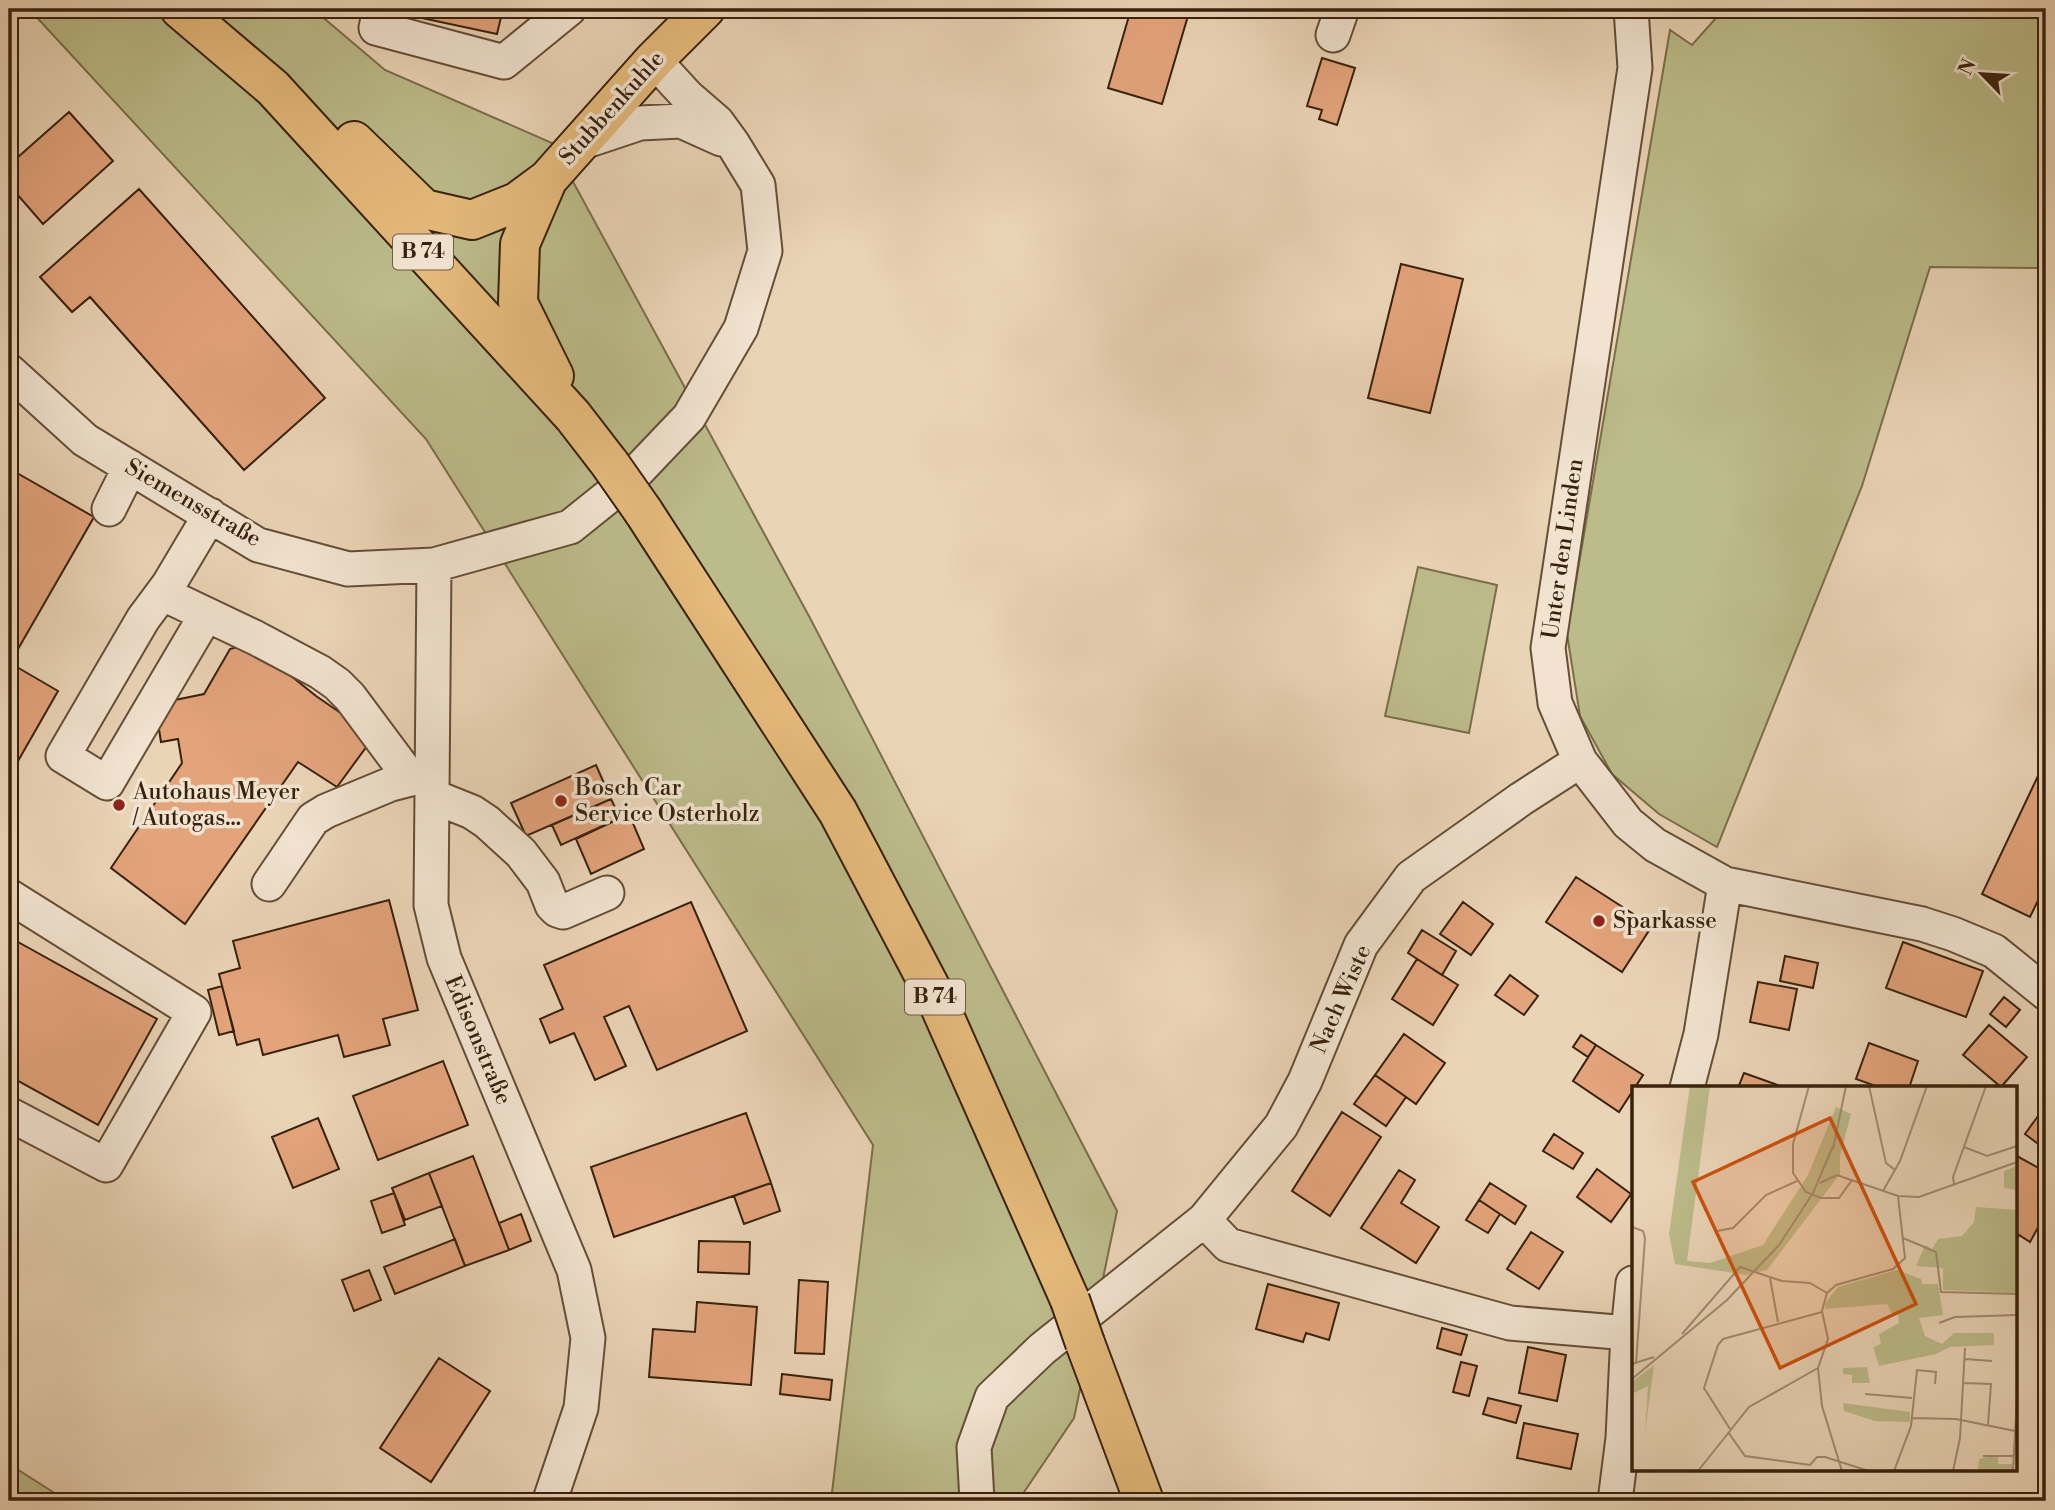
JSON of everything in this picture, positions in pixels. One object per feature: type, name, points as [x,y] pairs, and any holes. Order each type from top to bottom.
[{"type":"main road","name":"B 74","points":[[180,9],[273,88],[573,416],[643,510],[838,812],[937,1000],[1070,1300],[1144,1501]]},
{"type":"main road","name":"Stubbenkuhle","points":[[548,178],[654,60],[705,9]]},
{"type":"main road","name":"B 74","points":[[273,88],[345,132],[424,209],[472,220],[517,202],[548,178]]},
{"type":"main road","name":"B 74","points":[[548,178],[520,244],[518,303],[573,416]]},
{"type":"street","points":[[380,9],[376,29],[503,62],[569,9]]},
{"type":"street","name":"Unter den Linden","points":[[1631,9],[1635,68],[1548,648],[1555,704],[1580,761],[1628,823],[1655,845],[1725,884],[1954,934],[1994,951],[2046,993]]},
{"type":"street","name":"Siemensstraße","points":[[14,389],[85,440],[258,545],[348,569],[434,565],[570,527],[630,479],[689,417],[741,328],[765,251],[758,185],[717,122],[687,96],[654,60]]},
{"type":"street","points":[[580,143],[640,123],[681,121],[733,144]]},
{"type":"street","points":[[109,509],[130,467]]},
{"type":"street","points":[[206,615],[107,783],[63,756],[144,619],[169,584],[210,515]]},
{"type":"street","name":"Edisonstraße","points":[[434,565],[425,783],[431,905],[444,958],[574,1270],[588,1338],[582,1408],[551,1497]]},
{"type":"street","points":[[169,584],[168,589],[174,599],[267,644],[337,684],[425,783],[472,811],[521,853],[543,882],[552,905],[557,910],[563,912],[607,893]]},
{"type":"street","name":"Nach Wiste","points":[[977,1501],[974,1447],[992,1397],[1042,1349],[1204,1220],[1281,1126],[1305,1081],[1361,945],[1411,877],[1580,761]]},
{"type":"street","points":[[269,884],[313,818],[376,790],[425,783]]},
{"type":"street","points":[[1688,1086],[1701,1034],[1725,884]]},
{"type":"street","points":[[9,896],[194,1012],[106,1165],[9,1114]]},
{"type":"street","points":[[1204,1220],[1228,1245],[1510,1323],[1628,1333]]},
{"type":"street","points":[[1615,1501],[1623,1438],[1632,1293]]},
{"type":"shaded area","points":[[29,9],[313,9],[385,70],[552,143],[810,618],[1117,1211],[1074,1418],[1018,1501],[831,1501],[873,1145],[426,439]]},
{"type":"shaded area","points":[[1724,9],[2046,9],[2046,268],[1930,267],[1862,486],[1717,847],[1659,814],[1612,774],[1580,716],[1567,634],[1670,30],[1692,45]]},
{"type":"shaded area","points":[[1418,567],[1497,585],[1469,733],[1385,716]]},
{"type":"shaded area","points":[[9,1464],[67,1501],[9,1501]]},
{"type":"building","points":[[419,9],[503,9],[497,34],[417,17]]},
{"type":"building","points":[[1131,9],[1190,9],[1162,104],[1108,88]]},
{"type":"building","points":[[1322,58],[1355,68],[1337,125],[1319,119],[1322,110],[1307,106]]},
{"type":"building","points":[[69,112],[113,161],[43,224],[9,185],[9,165]]},
{"type":"building","points":[[139,189],[325,398],[244,470],[90,297],[72,312],[40,277]]},
{"type":"building","points":[[1401,264],[1463,279],[1430,413],[1368,398]]},
{"type":"building","points":[[10,469],[94,517],[10,663],[58,691],[18,761],[9,755]]},
{"type":"building","points":[[250,643],[316,696],[364,729],[367,746],[337,787],[298,762],[185,924],[111,868],[182,763],[178,739],[161,742],[155,704],[204,694],[230,649]]},
{"type":"building","points":[[2046,759],[2046,884],[2030,917],[1982,894]]},
{"type":"building","name":"Bosch Car Service Osterholz","points":[[596,765],[611,799],[526,836],[511,803]]},
{"type":"building","points":[[611,799],[620,818],[561,845],[552,825]]},
{"type":"building","points":[[629,814],[644,849],[591,874],[576,839]]},
{"type":"building","points":[[1576,877],[1652,926],[1622,972],[1546,922]]},
{"type":"building","points":[[389,900],[418,1010],[383,1019],[390,1045],[344,1057],[338,1035],[263,1055],[259,1039],[237,1045],[219,974],[240,968],[233,941]]},
{"type":"building","points":[[691,902],[747,1031],[657,1070],[629,1006],[604,1017],[626,1066],[595,1080],[574,1033],[550,1043],[540,1019],[563,1009],[544,965]]},
{"type":"building","points":[[1463,902],[1493,924],[1471,955],[1440,934]]},
{"type":"building","points":[[1422,930],[1456,951],[1442,975],[1408,953]]},
{"type":"building","points":[[9,937],[157,1019],[98,1125],[9,1076]]},
{"type":"building","points":[[1903,942],[1983,971],[1966,1017],[1886,988]]},
{"type":"building","points":[[1785,956],[1818,963],[1813,988],[1780,981]]},
{"type":"building","points":[[1417,959],[1458,985],[1433,1025],[1392,999]]},
{"type":"building","points":[[1510,975],[1538,996],[1524,1015],[1495,995]]},
{"type":"building","points":[[1758,982],[1797,989],[1789,1030],[1750,1022]]},
{"type":"building","points":[[222,986],[234,1031],[219,1035],[208,990]]},
{"type":"building","points":[[2004,997],[2020,1010],[2006,1027],[1990,1014]]},
{"type":"building","points":[[1989,1025],[2027,1057],[2000,1086],[1963,1055]]},
{"type":"building","points":[[1404,1034],[1445,1063],[1416,1104],[1375,1075]]},
{"type":"building","points":[[1581,1035],[1596,1045],[1588,1057],[1573,1047]]},
{"type":"building","points":[[1869,1043],[1918,1061],[1910,1086],[1875,1086],[1856,1079]]},
{"type":"building","points":[[1596,1045],[1643,1075],[1636,1086],[1632,1086],[1632,1092],[1619,1112],[1573,1081]]},
{"type":"building","points":[[443,1061],[468,1125],[378,1160],[353,1096]]},
{"type":"building","points":[[1744,1073],[1780,1086],[1739,1086]]},
{"type":"building","points":[[1375,1075],[1406,1097],[1386,1126],[1354,1104]]},
{"type":"building","points":[[2046,1105],[2046,1150],[2025,1134]]},
{"type":"building","points":[[1342,1112],[1381,1137],[1330,1216],[1292,1191]]},
{"type":"building","points":[[746,1113],[771,1183],[614,1237],[591,1167]]},
{"type":"building","points":[[318,1118],[339,1169],[293,1188],[272,1137]]},
{"type":"building","points":[[1554,1134],[1583,1153],[1573,1169],[1543,1151]]},
{"type":"building","points":[[473,1156],[509,1250],[465,1266],[429,1173]]},
{"type":"building","points":[[2016,1156],[2046,1172],[2046,1213],[2030,1242],[2019,1235],[2016,1240]]},
{"type":"building","points":[[1597,1169],[1631,1194],[1611,1222],[1577,1197]]},
{"type":"building","points":[[1399,1170],[1415,1180],[1401,1203],[1439,1227],[1416,1263],[1361,1228]]},
{"type":"building","points":[[429,1173],[442,1206],[405,1220],[392,1188]]},
{"type":"building","points":[[771,1183],[780,1211],[744,1224],[734,1196]]},
{"type":"building","points":[[1490,1183],[1526,1206],[1515,1224],[1479,1200]]},
{"type":"building","points":[[394,1193],[405,1225],[382,1233],[371,1201]]},
{"type":"building","points":[[1479,1200],[1500,1214],[1488,1233],[1466,1220]]},
{"type":"building","points":[[521,1214],[531,1241],[509,1250],[499,1223]]},
{"type":"building","points":[[1531,1232],[1563,1252],[1539,1289],[1507,1269]]},
{"type":"building","points":[[455,1239],[465,1266],[395,1294],[384,1267]]},
{"type":"building","points":[[699,1241],[750,1242],[749,1274],[698,1272]]},
{"type":"building","points":[[369,1270],[381,1300],[354,1311],[342,1280]]},
{"type":"building","points":[[799,1280],[828,1282],[824,1354],[795,1353]]},
{"type":"building","points":[[1268,1284],[1339,1303],[1329,1340],[1306,1333],[1303,1342],[1256,1329]]},
{"type":"building","points":[[697,1302],[757,1307],[751,1385],[649,1377],[653,1329],[695,1332]]},
{"type":"building","points":[[1442,1328],[1467,1335],[1461,1355],[1437,1348]]},
{"type":"building","points":[[1528,1347],[1566,1355],[1557,1401],[1519,1393]]},
{"type":"building","points":[[439,1358],[490,1391],[431,1482],[380,1448]]},
{"type":"building","points":[[1461,1362],[1477,1366],[1469,1396],[1453,1392]]},
{"type":"building","points":[[782,1374],[832,1380],[830,1400],[780,1394]]},
{"type":"building","points":[[1488,1398],[1521,1406],[1516,1423],[1483,1414]]},
{"type":"building","points":[[1524,1423],[1578,1434],[1571,1469],[1517,1458]]},
{"type":"place","name":"Bosch Car Service Osterholz","points":[[561,801]]},
{"type":"place","name":"Autohaus Meyer / Autogas...","points":[[119,805]]},
{"type":"place","name":"Sparkasse","points":[[1599,921]]}]
